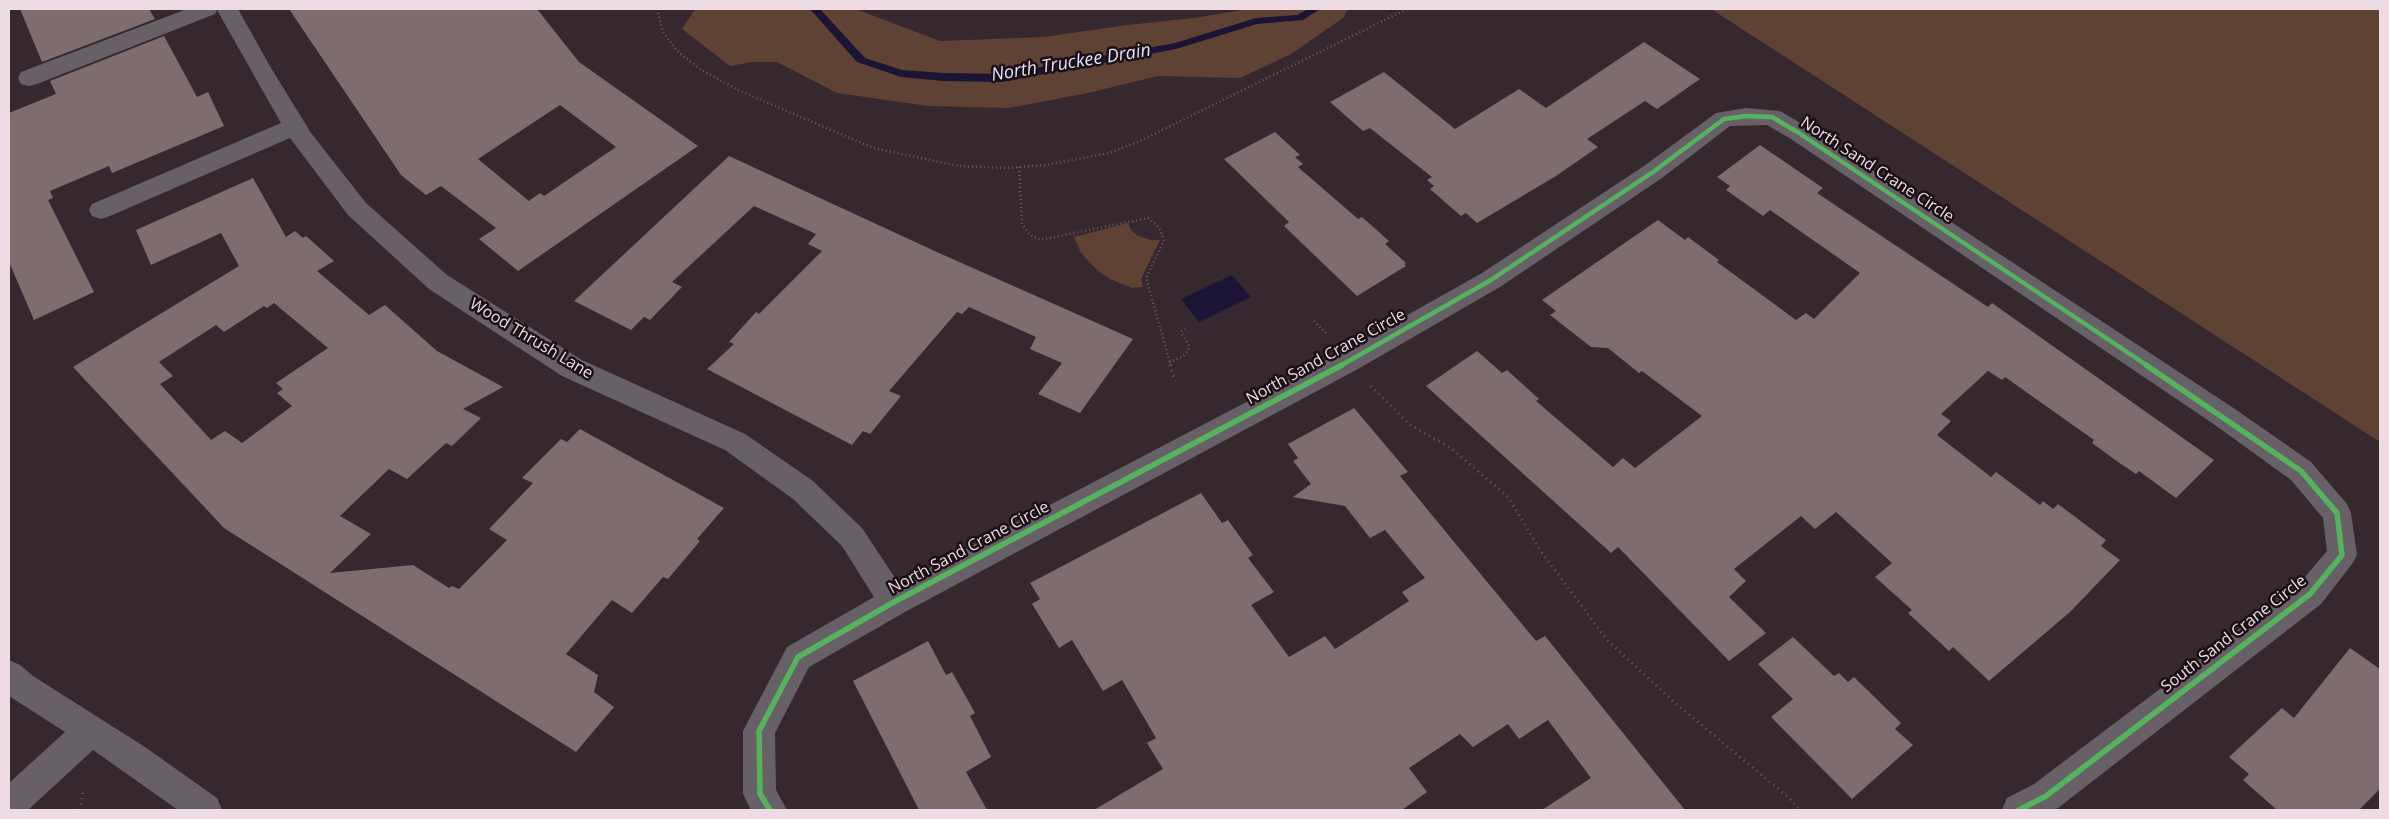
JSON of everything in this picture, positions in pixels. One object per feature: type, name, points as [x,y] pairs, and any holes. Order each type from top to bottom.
[{"type":"street","points":[[29,78],[207,9]]},
{"type":"street","name":"Wood Thrush Lane","points":[[227,9],[260,70],[295,126],[357,209],[438,282],[572,368],[735,442],[802,490],[852,537],[894,602]]},
{"type":"street","name":"North Sand Crane Circle","points":[[770,810],[760,794],[759,731],[798,657],[894,602],[1349,361],[1491,280],[1653,172],[1724,119],[1746,116],[1772,118],[1799,133],[1989,259]]},
{"type":"street","points":[[101,210],[295,126]]},
{"type":"street","name":"South Sand Crane Circle","points":[[1989,259],[2225,417],[2301,471],[2337,513],[2342,555],[2310,594],[2046,796],[2019,810]]},
{"type":"street","points":[[9,676],[22,687],[134,758],[205,810]]},
{"type":"street","points":[[9,805],[91,730]]},
{"type":"path","points":[[657,9],[663,32],[676,51],[700,69],[738,90],[817,126],[873,148],[926,161],[959,166],[1019,167],[1046,165],[1110,153],[1140,141],[1407,9]]},
{"type":"path","points":[[1019,167],[1022,224],[1028,234],[1040,240],[1148,218],[1160,227],[1164,241],[1146,278],[1175,381]]},
{"type":"path","points":[[1314,321],[1332,339]]},
{"type":"path","points":[[1169,362],[1182,358],[1188,351],[1190,346],[1184,340],[1182,332],[1185,329]]},
{"type":"path","points":[[1367,381],[1409,424],[1452,449],[1508,498],[1540,550],[1607,640],[1674,702],[1788,797],[1800,810]]},
{"type":"path","points":[[80,810],[84,781]]},
{"type":"shaded area","points":[[695,9],[856,9],[940,41],[1044,37],[1194,18],[1248,9],[1348,9],[1343,18],[1291,54],[1240,78],[1158,76],[1088,93],[1009,108],[928,106],[837,93],[777,62],[752,62],[730,66],[682,29]]},
{"type":"shaded area","points":[[1711,9],[2380,9],[2380,442],[1824,82]]},
{"type":"shaded area","points":[[1128,223],[1131,230],[1138,236],[1151,240],[1160,240],[1141,279],[1143,287],[1132,288],[1110,279],[1098,271],[1081,253],[1074,237]]},
{"type":"shaded area","points":[[1232,275],[1251,297],[1199,322],[1181,299]]},
{"type":"building","points":[[20,9],[149,9],[155,19],[42,62]]},
{"type":"building","points":[[289,9],[537,9],[579,62],[698,146],[518,271],[479,239],[496,228],[441,186],[426,195],[401,175]],"holes":[[[560,105],[616,147],[544,196],[540,193],[529,201],[478,159]]]},
{"type":"building","points":[[164,36],[197,97],[208,92],[224,126],[112,173],[109,166],[50,191],[53,198],[48,200],[94,292],[34,320],[9,262],[9,113],[56,94],[50,81]]},
{"type":"building","points":[[1644,42],[1700,79],[1657,109],[1645,101],[1587,139],[1598,147],[1556,176],[1477,223],[1466,213],[1461,216],[1430,189],[1434,186],[1427,180],[1432,177],[1370,128],[1363,131],[1330,102],[1384,72],[1455,129],[1519,89],[1546,108]]},
{"type":"building","points":[[1275,132],[1300,155],[1295,157],[1303,164],[1298,167],[1358,219],[1362,217],[1389,241],[1385,244],[1406,263],[1404,264],[1406,266],[1357,296],[1284,226],[1289,222],[1224,159]]},
{"type":"building","points":[[1760,145],[1823,188],[1817,193],[1988,307],[1992,303],[2214,460],[2176,498],[2139,471],[2136,474],[2118,462],[2092,443],[2094,440],[2005,377],[2002,380],[1988,371],[1941,414],[1951,421],[1937,435],[1991,477],[1996,472],[2040,505],[2043,501],[2053,509],[2058,504],[2106,540],[2101,546],[2120,560],[2070,612],[1989,681],[1953,647],[1949,651],[1908,613],[1912,610],[1875,577],[1892,563],[1836,512],[1815,529],[1801,516],[1734,569],[1746,581],[1729,597],[1766,633],[1729,661],[1618,547],[1611,553],[1426,386],[1477,351],[1502,373],[1507,370],[1539,399],[1536,401],[1613,467],[1623,458],[1635,468],[1702,416],[1642,371],[1639,373],[1608,348],[1591,347],[1550,315],[1556,311],[1542,300],[1658,220],[1685,240],[1688,237],[1719,260],[1717,262],[1796,320],[1806,313],[1814,319],[1860,273],[1770,210],[1763,216],[1726,190],[1730,186],[1717,177]]},
{"type":"building","points":[[729,156],[939,253],[1133,339],[1080,413],[1038,394],[1062,363],[1030,349],[1036,337],[969,307],[962,314],[957,312],[889,391],[901,396],[870,434],[863,431],[852,445],[707,369],[734,344],[729,342],[756,312],[759,314],[822,251],[808,244],[816,234],[754,206],[672,282],[682,287],[650,320],[644,317],[631,330],[574,301]]},
{"type":"building","points":[[253,178],[286,237],[295,231],[303,238],[306,236],[334,261],[317,271],[369,315],[385,305],[437,351],[503,387],[463,409],[481,418],[452,446],[446,443],[407,479],[389,469],[340,516],[371,534],[330,573],[413,565],[449,588],[452,586],[459,589],[507,540],[489,529],[533,483],[522,478],[561,439],[567,442],[580,429],[724,508],[697,539],[700,541],[668,579],[663,577],[632,613],[612,600],[566,654],[598,675],[594,692],[614,707],[576,752],[224,528],[73,367],[239,266],[221,233],[151,265],[136,230]],"holes":[[[274,303],[328,348],[276,383],[283,389],[277,393],[292,406],[242,443],[225,431],[211,440],[160,384],[173,376],[159,362],[216,325],[224,332],[264,306],[267,308]]]},
{"type":"building","points":[[1354,408],[1408,472],[1400,476],[1450,537],[1536,641],[1545,636],[1685,810],[1542,810],[1591,778],[1548,720],[1519,739],[1508,724],[1473,747],[1460,734],[1409,768],[1427,792],[1402,810],[1094,810],[1163,769],[1147,743],[1156,738],[1122,680],[1103,691],[1072,640],[1059,648],[1032,604],[1040,599],[1030,583],[1201,493],[1222,523],[1228,520],[1253,555],[1248,558],[1274,592],[1251,605],[1289,657],[1325,636],[1335,649],[1409,601],[1402,592],[1425,578],[1385,530],[1370,538],[1345,506],[1293,497],[1311,484],[1293,461],[1298,458],[1288,444]]},
{"type":"building","points":[[1793,637],[1834,676],[1839,673],[1848,682],[1854,677],[1901,723],[1895,729],[1913,745],[1852,799],[1771,717],[1793,699],[1758,664]]},
{"type":"building","points":[[928,641],[946,675],[952,672],[975,713],[970,716],[991,757],[966,772],[987,810],[919,810],[853,681]]},
{"type":"building","points":[[2350,648],[2380,669],[2380,789],[2359,810],[2277,810],[2243,780],[2249,774],[2229,757],[2282,708],[2294,718]]},
{"type":"waterway","name":"North Truckee Drain","points":[[815,9],[861,60],[901,73],[943,77],[1002,78],[1176,46],[1256,21],[1299,18],[1315,9]]},
{"type":"cycle path","points":[[770,810],[760,794],[759,731],[798,657],[894,602],[1349,361],[1491,280],[1653,172],[1724,119],[1746,116],[1772,117],[1799,133],[2225,417],[2301,471],[2337,513],[2342,555],[2310,594],[2046,796],[2019,810]]}]
